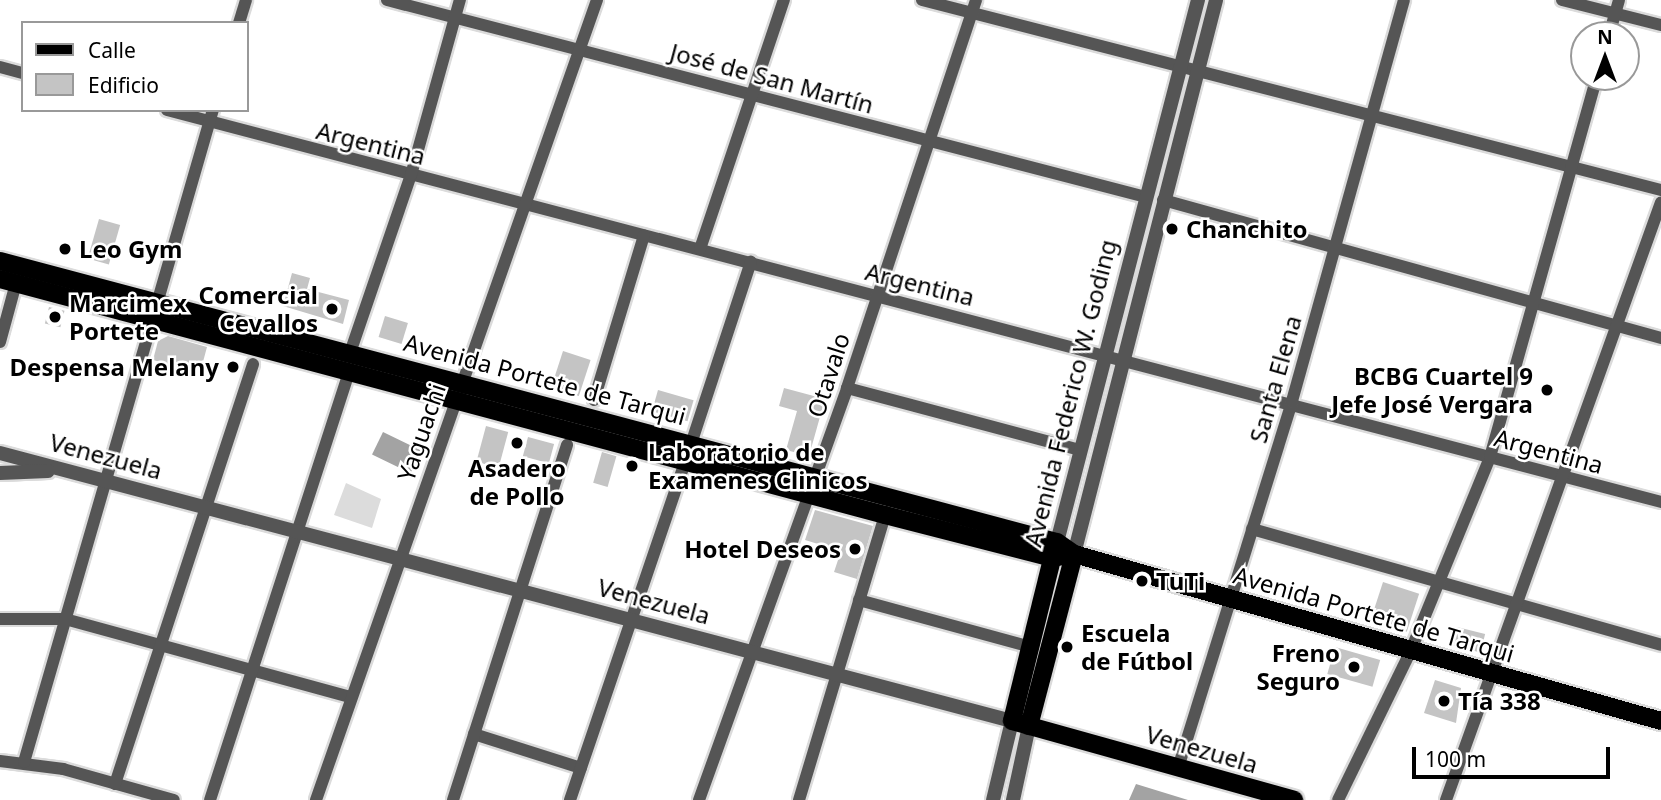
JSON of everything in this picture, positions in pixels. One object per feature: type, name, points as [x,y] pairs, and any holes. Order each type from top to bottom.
[{"type":"main road","name":"Avenida Portete de Tarqui","points":[[0,261],[351,350],[815,477],[1055,550]]},
{"type":"main road","name":"Avenida Portete de Tarqui","points":[[8,281],[453,402],[885,515],[1074,554],[1661,721]]},
{"type":"main road","name":"Avenida Federico W. Goding","points":[[1021,723],[1031,647],[1055,550]]},
{"type":"main road","name":"Avenida Federico W. Goding","points":[[1021,723],[1074,554]]},
{"type":"main road","name":"Venezuela","points":[[1021,723],[1294,800]]},
{"type":"street","points":[[240,21],[246,0]]},
{"type":"street","name":"José de San Martín","points":[[387,0],[1146,197]]},
{"type":"street","points":[[351,350],[411,175],[460,0]]},
{"type":"street","name":"Yaguachi","points":[[316,800],[460,382],[597,0]]},
{"type":"street","points":[[700,249],[784,0]]},
{"type":"street","points":[[922,0],[974,6],[1181,67],[1661,190]]},
{"type":"street","name":"Avenida Federico W. Goding","points":[[1055,550],[1198,0]]},
{"type":"street","name":"Avenida Federico W. Goding","points":[[1074,554],[1122,358],[1216,0]]},
{"type":"street","name":"Santa Elena","points":[[1178,768],[1292,401],[1404,0]]},
{"type":"street","points":[[1562,0],[1617,7],[1661,25]]},
{"type":"street","name":"Otavalo","points":[[699,800],[847,388],[974,6]]},
{"type":"street","points":[[0,67],[21,72]]},
{"type":"street","points":[[1338,800],[1411,650],[1490,457],[1531,302],[1593,91]]},
{"type":"street","name":"Argentina","points":[[180,112],[212,117],[411,175],[1292,401],[1563,478],[1661,502]]},
{"type":"street","points":[[158,300],[212,117]]},
{"type":"street","points":[[1163,200],[1661,338]]},
{"type":"street","points":[[1446,800],[1661,202]]},
{"type":"street","points":[[594,400],[644,235]]},
{"type":"street","points":[[691,444],[751,262]]},
{"type":"street","points":[[0,342],[8,281]]},
{"type":"street","points":[[24,762],[152,321]]},
{"type":"street","points":[[116,783],[253,364]]},
{"type":"street","points":[[210,800],[349,372]]},
{"type":"street","points":[[847,388],[1080,450]]},
{"type":"street","points":[[453,800],[523,591],[567,445]]},
{"type":"street","name":"Venezuela","points":[[0,453],[1021,723]]},
{"type":"street","points":[[570,800],[628,619],[685,463]]},
{"type":"street","points":[[0,473],[66,470]]},
{"type":"street","points":[[799,800],[885,515]]},
{"type":"street","points":[[1252,529],[1661,645]]},
{"type":"street","points":[[859,600],[1031,647]]},
{"type":"street","points":[[0,619],[65,619],[253,667],[351,696]]},
{"type":"street","name":"Avenida Federico W. Goding","points":[[993,800],[1021,723]]},
{"type":"street","name":"Avenida Federico W. Goding","points":[[1013,800],[1021,723]]},
{"type":"street","points":[[474,734],[581,768]]},
{"type":"street","points":[[0,761],[24,762],[116,783],[174,800]]},
{"type":"shaded area","points":[[383,432],[422,451],[411,473],[372,454]]},
{"type":"shaded area","points":[[346,483],[381,499],[372,528],[334,515]]},
{"type":"shaded area","points":[[1136,784],[1188,800],[1129,800]]},
{"type":"building","points":[[99,219],[120,225],[109,264],[88,258]]},
{"type":"building","points":[[292,273],[310,278],[307,289],[349,300],[343,324],[283,306]]},
{"type":"building","name":"Marcimex Portete","points":[[49,307],[65,311],[60,327],[45,323]]},
{"type":"building","points":[[385,316],[408,323],[402,344],[379,337]]},
{"type":"building","points":[[168,336],[207,347],[200,373],[153,360],[158,341]]},
{"type":"building","points":[[563,351],[591,360],[579,396],[551,387]]},
{"type":"building","points":[[784,388],[825,399],[809,456],[786,450],[797,411],[779,406]]},
{"type":"building","points":[[658,390],[694,400],[688,421],[652,411]]},
{"type":"building","points":[[486,426],[508,432],[499,468],[476,462]]},
{"type":"building","points":[[528,437],[554,444],[549,463],[523,456]]},
{"type":"building","points":[[602,452],[616,456],[608,487],[593,483]]},
{"type":"building","points":[[1043,495],[1054,498],[1048,520],[1037,517]]},
{"type":"building","points":[[815,510],[873,526],[857,579],[834,572],[841,551],[805,540]]},
{"type":"building","points":[[1383,582],[1419,594],[1407,632],[1371,620]]},
{"type":"building","points":[[1457,627],[1485,634],[1481,652],[1452,645]]},
{"type":"building","name":"Freno Seguro","points":[[1335,647],[1380,660],[1372,687],[1327,674]]},
{"type":"building","name":"Tía 338","points":[[1435,680],[1461,688],[1456,723],[1424,713]]},
{"type":"place","name":"Chanchito","points":[[1172,229]]},
{"type":"place","name":"Leo Gym","points":[[65,249]]},
{"type":"place","name":"Comercial Cevallos","points":[[332,309]]},
{"type":"place","name":"Marcimex Portete","points":[[55,317]]},
{"type":"place","name":"Despensa Melany","points":[[233,367]]},
{"type":"place","name":"BCBG Cuartel 9 Jefe José Vergara","points":[[1547,390]]},
{"type":"place","name":"Asadero de Pollo","points":[[517,443]]},
{"type":"place","name":"Laboratorio de Examenes Clinicos","points":[[632,466]]},
{"type":"place","name":"Hotel Deseos","points":[[855,549]]},
{"type":"place","name":"TuTi","points":[[1142,581]]},
{"type":"place","name":"Escuela de Fútbol","points":[[1067,647]]},
{"type":"place","name":"Freno Seguro","points":[[1354,667]]},
{"type":"place","name":"Tía 338","points":[[1444,701]]}]
